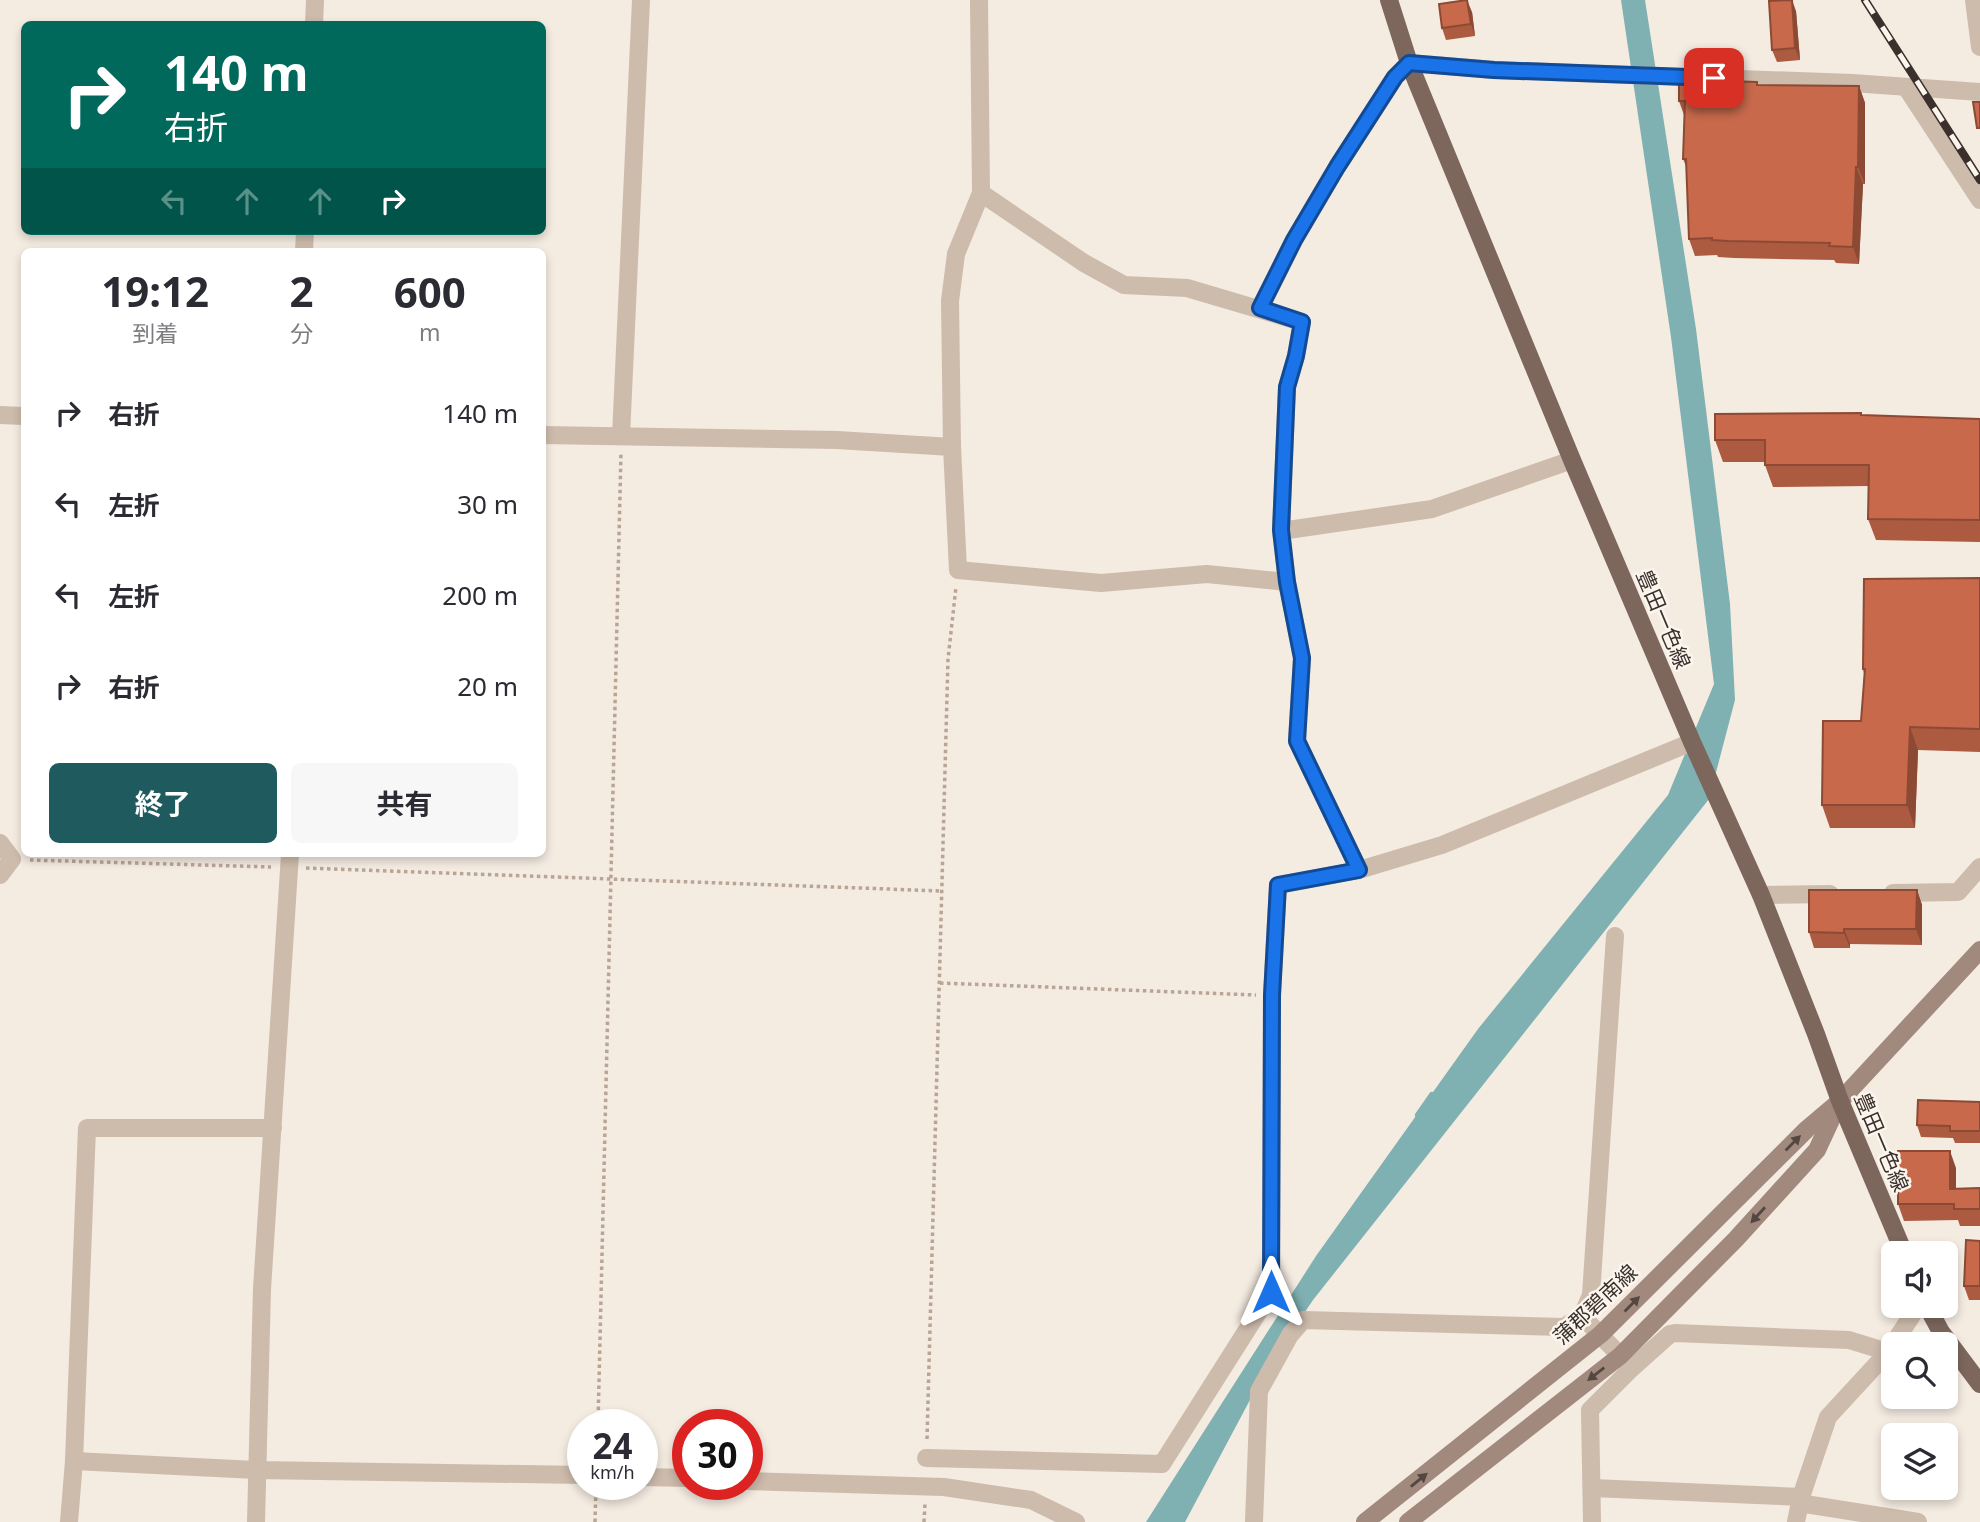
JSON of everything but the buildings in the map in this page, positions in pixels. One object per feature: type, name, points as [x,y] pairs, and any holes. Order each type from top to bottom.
[{"type":"main road","name":"豊田一色線","points":[[1389,0],[1409,63],[1572,460],[1760,895],[1840,1101],[1899,1241]]},
{"type":"main road","name":"蒲郡碧南線","points":[[1365,1522],[1601,1334],[1807,1129],[1840,1101],[1980,950]]},
{"type":"main road","name":"蒲郡碧南線","points":[[1408,1522],[1626,1362],[1816,1150],[1840,1101]]},
{"type":"main road","points":[[1933,1318],[1980,1384]]},
{"type":"street","points":[[314,21],[315,0]]},
{"type":"street","points":[[621,436],[641,0]]},
{"type":"street","points":[[979,0],[981,193],[956,254],[950,301],[952,447],[958,570],[1101,583],[1207,574],[1287,582]]},
{"type":"street","points":[[1974,0],[1980,47]]},
{"type":"street","points":[[1260,308],[1294,240],[1337,167],[1395,77],[1409,63],[1494,70],[1980,92]]},
{"type":"street","points":[[1906,87],[1980,200]]},
{"type":"street","points":[[981,193],[1084,263],[1124,285],[1187,288],[1302,322],[1287,387],[1281,530],[1287,582],[1302,658],[1297,741],[1359,870]]},
{"type":"street","points":[[0,415],[21,416]]},
{"type":"street","points":[[546,435],[837,440],[952,447]]},
{"type":"street","points":[[1281,530],[1432,509],[1572,460]]},
{"type":"street","points":[[926,1458],[1162,1464],[1271,1292],[1272,995],[1278,885],[1359,870],[1442,845],[1692,742]]},
{"type":"street","points":[[0,843],[12,859],[0,875]]},
{"type":"street","points":[[256,1522],[262,1289],[290,861]]},
{"type":"street","points":[[1877,894],[1958,892],[1980,867]]},
{"type":"street","points":[[1760,895],[1849,894]]},
{"type":"street","points":[[1254,1522],[1259,1391],[1290,1335],[1303,1320],[1564,1327],[1582,1316],[1591,1295],[1615,936]]},
{"type":"street","points":[[69,1522],[74,1461],[87,1128],[273,1128]]},
{"type":"street","points":[[1582,1316],[1626,1362]]},
{"type":"street","points":[[1591,1522],[1590,1410],[1626,1362],[1670,1335],[1675,1333],[1849,1340],[1881,1350]]},
{"type":"street","points":[[1796,1522],[1800,1500],[1828,1417],[1881,1360]]},
{"type":"street","points":[[74,1461],[257,1470],[567,1475]]},
{"type":"street","points":[[763,1482],[944,1487],[1022,1498],[1076,1522]]},
{"type":"street","points":[[1591,1488],[1800,1500],[1918,1522]]},
{"type":"path","points":[[598,1409],[621,436]]},
{"type":"path","points":[[926,1458],[948,659],[958,570]]},
{"type":"path","points":[[12,859],[290,861],[610,878],[943,891]]},
{"type":"path","points":[[940,983],[1272,995]]},
{"type":"path","points":[[924,1522],[925,1487]]},
{"type":"path","points":[[595,1522],[596,1500]]},
{"type":"water","points":[[1621,0],[1645,0],[1696,329],[1730,604],[1735,700],[1709,799],[1313,1300],[1267,1368],[1185,1522],[1146,1522],[1316,1256],[1478,1029],[1668,795],[1714,684],[1671,337]]},
{"type":"waterway","points":[[1418,1115],[1432,1095]]},
{"type":"railway","points":[[1865,0],[1980,180]]},
{"type":"route","points":[[1271,1292],[1272,995],[1278,885],[1359,870],[1297,741],[1302,658],[1287,582],[1281,530],[1287,387],[1302,322],[1260,308],[1294,240],[1337,167],[1395,77],[1409,63],[1494,70],[1714,78]]}]
